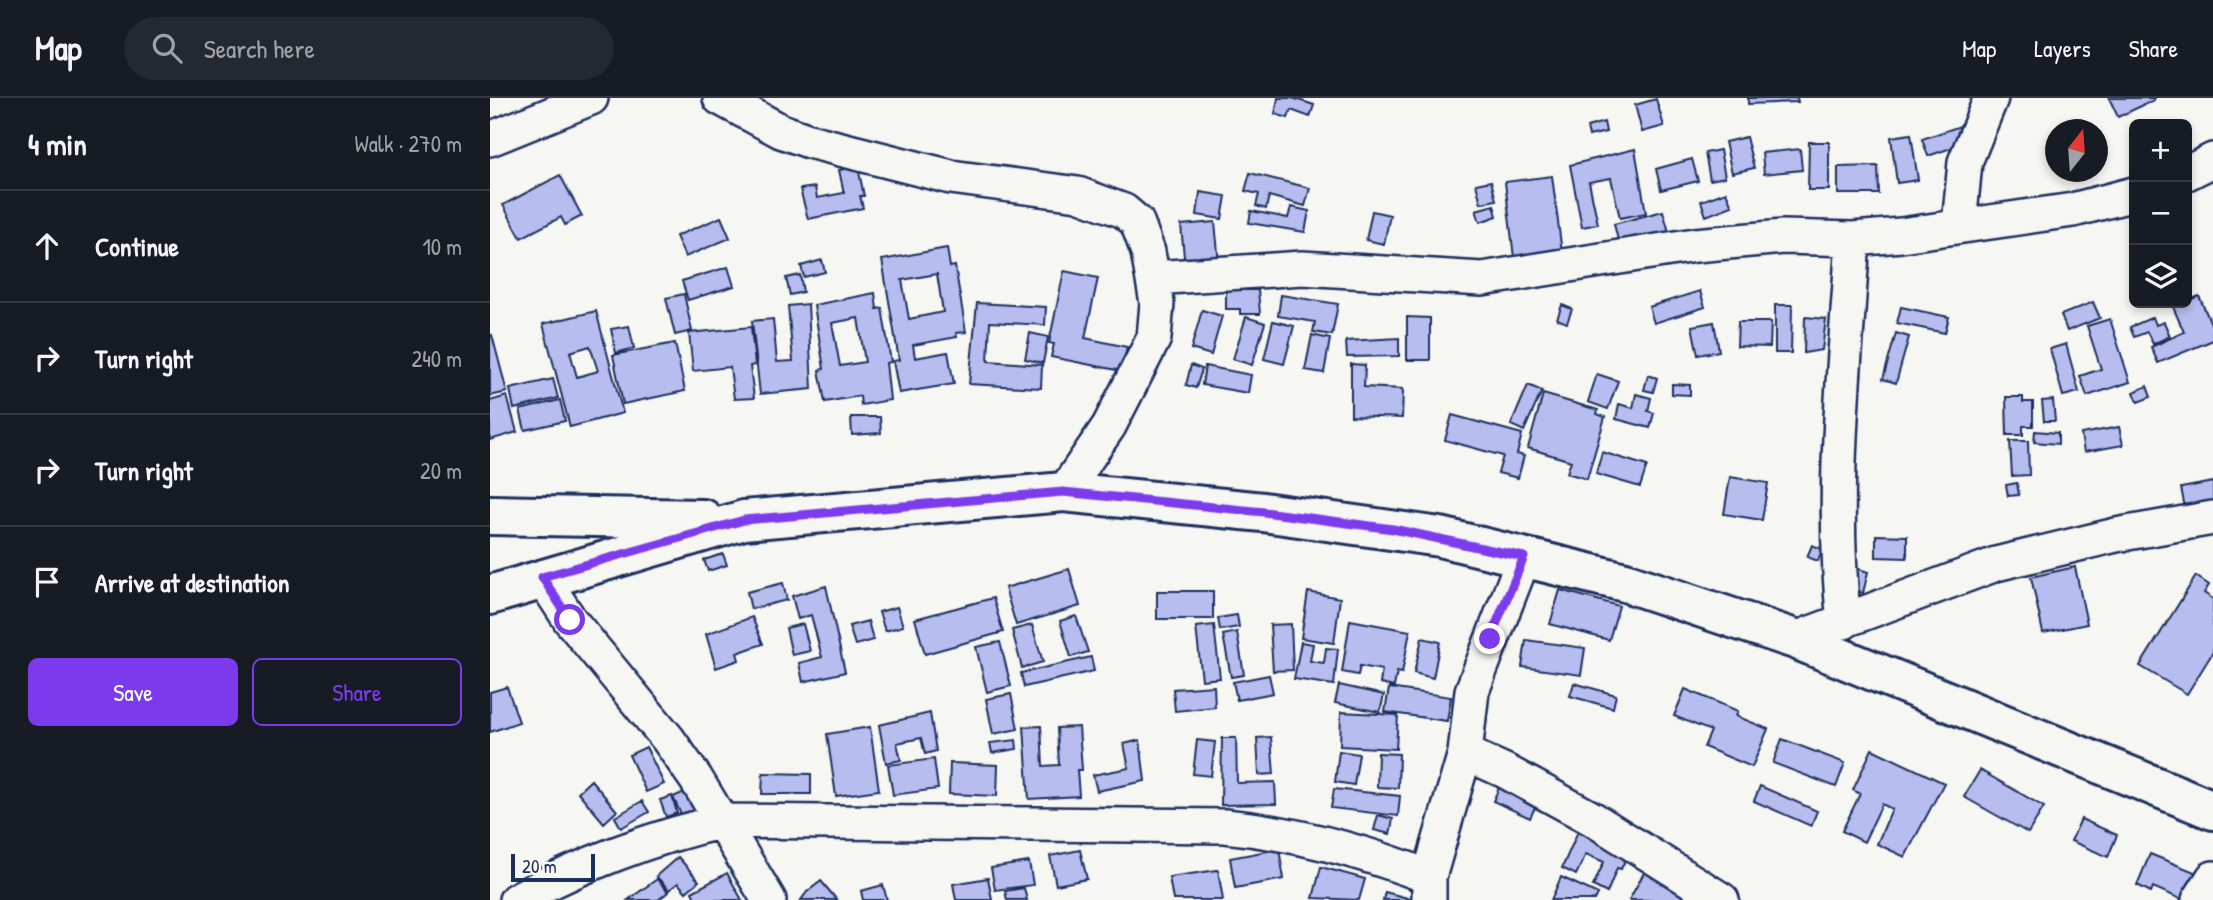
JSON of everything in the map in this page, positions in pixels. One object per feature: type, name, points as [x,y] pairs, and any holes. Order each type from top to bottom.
[{"type":"main road","points":[[490,515],[744,520],[1063,492],[1264,512],[1393,529],[1625,582],[1796,639],[2213,810]]},
{"type":"main road","points":[[490,595],[542,577],[744,520]]},
{"type":"street","points":[[490,139],[591,98]]},
{"type":"street","points":[[720,98],[781,131],[831,147],[951,177],[1078,194],[1124,211],[1137,222],[1153,278],[1157,303],[1154,338],[1110,426],[1063,492]]},
{"type":"street","points":[[1959,226],[1965,162],[1991,98]]},
{"type":"street","points":[[2192,170],[2213,160]]},
{"type":"street","points":[[1153,278],[1302,268],[1482,279],[1695,245],[1783,237],[1853,239],[1959,226],[2073,210],[2129,195]]},
{"type":"street","points":[[1844,622],[1838,569],[1838,509],[1853,239]]},
{"type":"street","points":[[1796,639],[1920,590],[1996,564],[2116,535],[2213,518]]},
{"type":"street","points":[[516,900],[621,853],[687,829],[724,821],[1225,826],[1272,831],[1378,857],[1429,889],[1465,753],[1472,691],[1524,557]]},
{"type":"street","points":[[542,577],[570,620],[668,739],[724,821],[769,900]]},
{"type":"street","points":[[1465,753],[1506,771],[1593,819],[1722,900]]},
{"type":"street","points":[[2199,900],[2213,878]]},
{"type":"building","points":[[1278,98],[1292,98],[1314,105],[1310,117],[1291,110],[1288,118],[1275,114]]},
{"type":"building","points":[[1748,98],[1797,98],[1798,102],[1748,104]]},
{"type":"building","points":[[2109,98],[2154,98],[2154,100],[2118,117]]},
{"type":"building","points":[[1656,99],[1664,126],[1642,132],[1635,105]]},
{"type":"building","points":[[1604,122],[1606,132],[1589,136],[1587,127]]},
{"type":"building","points":[[1963,125],[1969,142],[1928,156],[1922,139]]},
{"type":"building","points":[[1911,134],[1918,180],[1897,183],[1891,137]]},
{"type":"building","points":[[1746,137],[1754,168],[1732,173],[1725,142]]},
{"type":"building","points":[[1809,142],[1829,142],[1829,190],[1808,190]]},
{"type":"building","points":[[1635,149],[1646,213],[1620,218],[1611,178],[1589,182],[1598,224],[1582,227],[1570,165]]},
{"type":"building","points":[[1800,149],[1802,170],[1764,174],[1762,153]]},
{"type":"building","points":[[1720,150],[1725,177],[1710,180],[1705,153]]},
{"type":"building","points":[[1692,159],[1698,181],[1661,190],[1656,169]]},
{"type":"building","points":[[1878,166],[1879,194],[1838,194],[1838,167]]},
{"type":"building","points":[[858,167],[864,196],[860,196],[863,208],[808,219],[800,189],[815,187],[817,198],[844,193],[839,170]]},
{"type":"building","points":[[1250,173],[1310,188],[1305,206],[1269,196],[1266,209],[1256,206],[1259,194],[1245,191]]},
{"type":"building","points":[[560,175],[582,216],[565,225],[561,217],[521,238],[503,205]]},
{"type":"building","points":[[1552,176],[1563,260],[1515,266],[1505,182]]},
{"type":"building","points":[[1491,181],[1496,200],[1481,203],[1476,184]]},
{"type":"building","points":[[1200,192],[1226,196],[1222,219],[1197,215]]},
{"type":"building","points":[[1726,192],[1732,206],[1706,216],[1701,201]]},
{"type":"building","points":[[1494,205],[1497,216],[1480,222],[1476,210]]},
{"type":"building","points":[[1291,207],[1309,211],[1305,232],[1249,223],[1251,211],[1288,218]]},
{"type":"building","points":[[1372,211],[1390,215],[1384,244],[1366,240]]},
{"type":"building","points":[[1663,211],[1671,239],[1621,252],[1614,224]]},
{"type":"building","points":[[721,217],[730,238],[685,257],[676,236]]},
{"type":"building","points":[[1215,222],[1219,263],[1185,267],[1181,225]]},
{"type":"building","points":[[947,248],[950,267],[955,266],[966,332],[956,333],[957,337],[913,345],[915,358],[948,352],[954,384],[899,393],[893,361],[899,360],[882,260]],"holes":[[[937,274],[943,312],[909,319],[902,280]]]},
{"type":"building","points":[[822,260],[825,272],[804,277],[801,266]]},
{"type":"building","points":[[728,267],[734,286],[688,300],[682,281]]},
{"type":"building","points":[[1064,271],[1098,278],[1085,338],[1127,347],[1122,371],[1051,357],[1054,344],[1049,343]]},
{"type":"building","points":[[800,275],[803,292],[790,295],[786,278]]},
{"type":"building","points":[[1226,290],[1258,290],[1260,314],[1240,314],[1240,309],[1226,309]]},
{"type":"building","points":[[1700,291],[1705,307],[1654,323],[1649,307]]},
{"type":"building","points":[[875,293],[877,309],[882,308],[891,362],[886,363],[890,400],[861,405],[860,396],[825,402],[819,370],[824,369],[814,305]],"holes":[[[858,318],[865,362],[840,366],[832,323]]]},
{"type":"building","points":[[684,294],[692,331],[675,335],[666,298]]},
{"type":"building","points":[[1281,295],[1338,304],[1332,335],[1313,332],[1315,322],[1278,316]]},
{"type":"building","points":[[2199,296],[2212,326],[2213,340],[2158,363],[2151,347],[2184,332],[2173,308],[2192,308],[2192,299]]},
{"type":"building","points":[[2093,302],[2100,318],[2067,331],[2061,315]]},
{"type":"building","points":[[977,303],[1046,307],[1045,325],[990,322],[988,361],[1042,365],[1041,388],[969,384]]},
{"type":"building","points":[[808,304],[812,389],[760,394],[752,321],[773,319],[777,362],[793,361],[788,306]]},
{"type":"building","points":[[1562,305],[1572,309],[1567,323],[1557,319]]},
{"type":"building","points":[[1775,305],[1792,305],[1791,353],[1775,353]]},
{"type":"building","points":[[1901,307],[1949,317],[1945,333],[1897,323]]},
{"type":"building","points":[[1202,310],[1222,316],[1211,355],[1191,349]]},
{"type":"building","points":[[596,311],[623,413],[570,427],[543,324]],"holes":[[[590,346],[598,371],[577,377],[570,352]]]},
{"type":"building","points":[[1246,317],[1265,323],[1252,365],[1233,359]]},
{"type":"building","points":[[1407,317],[1430,318],[1430,360],[1407,360]]},
{"type":"building","points":[[1805,317],[1826,319],[1822,350],[1804,353]]},
{"type":"building","points":[[2153,317],[2156,325],[2164,322],[2170,336],[2153,344],[2147,332],[2134,337],[2130,327]]},
{"type":"building","points":[[2110,319],[2130,382],[2087,396],[2080,376],[2101,369],[2087,326]]},
{"type":"building","points":[[1273,321],[1294,326],[1284,364],[1264,359]]},
{"type":"building","points":[[1714,322],[1719,351],[1698,355],[1692,326]]},
{"type":"building","points":[[1738,322],[1771,322],[1770,347],[1737,346]]},
{"type":"building","points":[[629,326],[634,348],[616,353],[611,329]]},
{"type":"building","points":[[751,327],[755,365],[750,366],[754,398],[734,399],[730,367],[693,371],[689,333]]},
{"type":"building","points":[[1030,333],[1048,337],[1043,363],[1025,359]]},
{"type":"building","points":[[1896,333],[1909,337],[1896,383],[1883,379]]},
{"type":"building","points":[[492,335],[507,392],[490,396],[490,336]]},
{"type":"building","points":[[1312,335],[1330,339],[1324,373],[1305,370]]},
{"type":"building","points":[[1399,338],[1399,356],[1347,357],[1346,341]]},
{"type":"building","points":[[675,343],[685,391],[623,404],[613,355]]},
{"type":"building","points":[[2066,344],[2079,392],[2063,396],[2050,349]]},
{"type":"building","points":[[1351,364],[1365,365],[1364,387],[1403,389],[1402,418],[1351,416]]},
{"type":"building","points":[[1191,365],[1202,369],[1196,388],[1186,385]]},
{"type":"building","points":[[1205,366],[1251,375],[1248,393],[1202,385]]},
{"type":"building","points":[[1597,374],[1618,381],[1608,409],[1588,402]]},
{"type":"building","points":[[1648,375],[1657,378],[1653,392],[1644,390]]},
{"type":"building","points":[[553,379],[558,398],[514,409],[510,389]]},
{"type":"building","points":[[1672,384],[1690,385],[1690,395],[1672,394]]},
{"type":"building","points":[[1528,385],[1542,391],[1524,431],[1511,425]]},
{"type":"building","points":[[2147,386],[2151,397],[2138,402],[2134,392]]},
{"type":"building","points":[[1543,394],[1598,410],[1597,414],[1605,417],[1587,479],[1567,473],[1571,461],[1528,448]]},
{"type":"building","points":[[1636,394],[1651,398],[1648,411],[1654,413],[1650,428],[1616,419],[1619,404],[1633,408]]},
{"type":"building","points":[[507,396],[517,432],[490,440],[490,401]]},
{"type":"building","points":[[2006,397],[2023,397],[2023,402],[2033,402],[2033,426],[2023,426],[2023,435],[2007,435]]},
{"type":"building","points":[[560,400],[565,421],[525,430],[520,410]]},
{"type":"building","points":[[2053,400],[2055,421],[2044,421],[2042,401]]},
{"type":"building","points":[[1452,415],[1522,434],[1517,454],[1524,456],[1518,478],[1498,473],[1503,456],[1445,440]]},
{"type":"building","points":[[851,417],[880,417],[881,433],[852,435]]},
{"type":"building","points":[[2119,427],[2123,445],[2084,452],[2081,434]]},
{"type":"building","points":[[2035,431],[2058,433],[2058,444],[2034,442]]},
{"type":"building","points":[[2010,441],[2028,441],[2029,475],[2012,476]]},
{"type":"building","points":[[1602,452],[1647,466],[1640,487],[1596,474]]},
{"type":"building","points":[[1730,477],[1768,483],[1762,520],[1724,514]]},
{"type":"building","points":[[2213,482],[2213,508],[2186,513],[2181,488]]},
{"type":"building","points":[[2017,483],[2019,495],[2008,496],[2006,485]]},
{"type":"building","points":[[1876,535],[1907,536],[1907,558],[1876,557]]},
{"type":"building","points":[[1812,545],[1822,549],[1818,561],[1807,557]]},
{"type":"building","points":[[723,554],[727,565],[708,571],[704,560]]},
{"type":"building","points":[[2075,567],[2087,624],[2043,633],[2031,577]]},
{"type":"building","points":[[1856,568],[1868,572],[1863,593],[1849,589]]},
{"type":"building","points":[[1069,569],[1080,606],[1016,625],[1005,588]]},
{"type":"building","points":[[2196,576],[2209,585],[2204,593],[2213,599],[2213,652],[2187,694],[2140,666]]},
{"type":"building","points":[[783,583],[787,600],[751,609],[747,592]]},
{"type":"building","points":[[826,586],[845,672],[803,682],[799,663],[822,657],[811,615],[798,619],[792,596]]},
{"type":"building","points":[[1560,590],[1619,606],[1609,640],[1550,624]]},
{"type":"building","points":[[1157,591],[1213,591],[1213,619],[1157,619]]},
{"type":"building","points":[[1308,592],[1340,598],[1334,643],[1301,638]]},
{"type":"building","points":[[993,598],[1003,632],[925,654],[915,619]]},
{"type":"building","points":[[897,607],[903,626],[885,631],[879,612]]},
{"type":"building","points":[[1237,615],[1239,627],[1220,630],[1218,618]]},
{"type":"building","points":[[1076,616],[1088,652],[1071,657],[1060,621]]},
{"type":"building","points":[[752,617],[763,644],[737,653],[739,660],[716,668],[706,634]]},
{"type":"building","points":[[1350,620],[1410,631],[1402,673],[1397,672],[1394,687],[1380,684],[1382,670],[1360,666],[1358,675],[1342,672]]},
{"type":"building","points":[[868,621],[873,640],[855,645],[849,626]]},
{"type":"building","points":[[803,624],[810,651],[792,655],[786,628]]},
{"type":"building","points":[[1291,624],[1293,670],[1273,671],[1270,625]]},
{"type":"building","points":[[1032,625],[1043,662],[1022,668],[1012,630]]},
{"type":"building","points":[[1214,625],[1220,678],[1202,680],[1196,627]]},
{"type":"building","points":[[1237,632],[1244,675],[1231,677],[1223,635]]},
{"type":"building","points":[[1422,638],[1440,642],[1433,678],[1414,673]]},
{"type":"building","points":[[1526,640],[1585,648],[1581,675],[1522,667]]},
{"type":"building","points":[[1000,642],[1011,686],[987,692],[976,647]]},
{"type":"building","points":[[1301,642],[1313,644],[1310,661],[1324,663],[1326,648],[1338,649],[1334,685],[1294,679]]},
{"type":"building","points":[[1091,657],[1094,671],[1024,687],[1021,673]]},
{"type":"building","points":[[1269,675],[1273,693],[1237,700],[1233,682]]},
{"type":"building","points":[[1574,683],[1616,695],[1613,708],[1570,696]]},
{"type":"building","points":[[1339,685],[1384,695],[1380,712],[1335,703]]},
{"type":"building","points":[[1214,686],[1215,707],[1175,711],[1173,689]]},
{"type":"building","points":[[507,687],[519,722],[490,732],[490,692]]},
{"type":"building","points":[[1389,688],[1451,697],[1447,721],[1385,712]]},
{"type":"building","points":[[1685,689],[1738,711],[1736,716],[1768,729],[1752,767],[1704,747],[1711,731],[1674,716]]},
{"type":"building","points":[[1011,694],[1018,729],[993,734],[986,699]]},
{"type":"building","points":[[1341,712],[1398,715],[1396,749],[1340,746]]},
{"type":"building","points":[[930,713],[936,751],[925,754],[921,738],[897,743],[901,760],[886,763],[879,725]]},
{"type":"building","points":[[1041,726],[1043,766],[1059,765],[1057,728],[1079,727],[1082,770],[1077,770],[1079,796],[1029,799],[1024,727]]},
{"type":"building","points":[[870,727],[879,790],[836,796],[827,734]]},
{"type":"building","points":[[1271,737],[1274,774],[1259,775],[1257,738]]},
{"type":"building","points":[[1222,738],[1236,738],[1237,783],[1275,782],[1276,804],[1221,805]]},
{"type":"building","points":[[1782,739],[1845,763],[1836,787],[1773,763]]},
{"type":"building","points":[[1016,740],[1017,749],[992,753],[990,743]]},
{"type":"building","points":[[1140,740],[1145,781],[1097,791],[1093,775],[1129,768],[1124,744]]},
{"type":"building","points":[[1197,740],[1215,742],[1211,776],[1193,774]]},
{"type":"building","points":[[646,747],[664,784],[646,792],[629,755]]},
{"type":"building","points":[[1872,749],[1944,783],[1905,857],[1877,844],[1892,809],[1882,804],[1864,842],[1842,831],[1860,794],[1853,790]]},
{"type":"building","points":[[1339,751],[1359,754],[1354,785],[1335,782]]},
{"type":"building","points":[[1378,753],[1399,754],[1398,788],[1377,787]]},
{"type":"building","points":[[934,759],[938,789],[893,795],[888,765]]},
{"type":"building","points":[[950,763],[998,765],[997,796],[949,794]]},
{"type":"building","points":[[1980,770],[2044,807],[2028,833],[1964,797]]},
{"type":"building","points":[[763,773],[811,774],[811,794],[762,794]]},
{"type":"building","points":[[591,780],[617,811],[604,823],[578,792]]},
{"type":"building","points":[[1502,781],[1539,799],[1530,818],[1493,801]]},
{"type":"building","points":[[1760,786],[1817,811],[1811,826],[1754,801]]},
{"type":"building","points":[[692,789],[701,810],[683,819],[673,797]]},
{"type":"building","points":[[1334,789],[1400,796],[1398,816],[1331,808]]},
{"type":"building","points":[[672,796],[677,813],[666,817],[660,800]]},
{"type":"building","points":[[642,801],[649,812],[621,828],[615,817]]},
{"type":"building","points":[[1378,815],[1393,819],[1390,834],[1374,830]]},
{"type":"building","points":[[2081,819],[2117,835],[2108,857],[2071,841]]},
{"type":"building","points":[[1578,831],[1628,854],[1621,869],[1617,868],[1607,893],[1593,886],[1604,862],[1586,854],[1576,875],[1562,868]]},
{"type":"building","points":[[1279,849],[1284,879],[1235,888],[1230,858]]},
{"type":"building","points":[[1080,850],[1087,879],[1056,885],[1050,856]]},
{"type":"building","points":[[2150,854],[2197,873],[2183,900],[2153,887],[2151,892],[2137,885]]},
{"type":"building","points":[[678,857],[699,881],[686,892],[678,883],[669,890],[656,876]]},
{"type":"building","points":[[1029,862],[1033,885],[995,890],[991,868]]},
{"type":"building","points":[[1321,867],[1365,879],[1359,900],[1313,898]]},
{"type":"building","points":[[1646,869],[1690,893],[1686,900],[1629,900]]},
{"type":"building","points":[[1218,870],[1223,900],[1173,900],[1169,877]]},
{"type":"building","points":[[727,873],[742,900],[696,900],[692,892]]},
{"type":"building","points":[[1561,877],[1598,894],[1595,900],[1551,900]]},
{"type":"building","points":[[988,878],[992,900],[956,900],[953,884]]},
{"type":"building","points":[[657,879],[668,892],[658,900],[628,900]]},
{"type":"building","points":[[821,881],[837,900],[801,900],[807,892]]},
{"type":"building","points":[[883,885],[887,900],[863,900],[861,891]]},
{"type":"building","points":[[1024,888],[1027,900],[1007,900],[1005,891]]},
{"type":"building","points":[[1385,892],[1415,900],[1383,900]]},
{"type":"route","points":[[570,620],[542,577],[744,520],[1063,492],[1264,512],[1393,529],[1524,557],[1490,639]]}]
